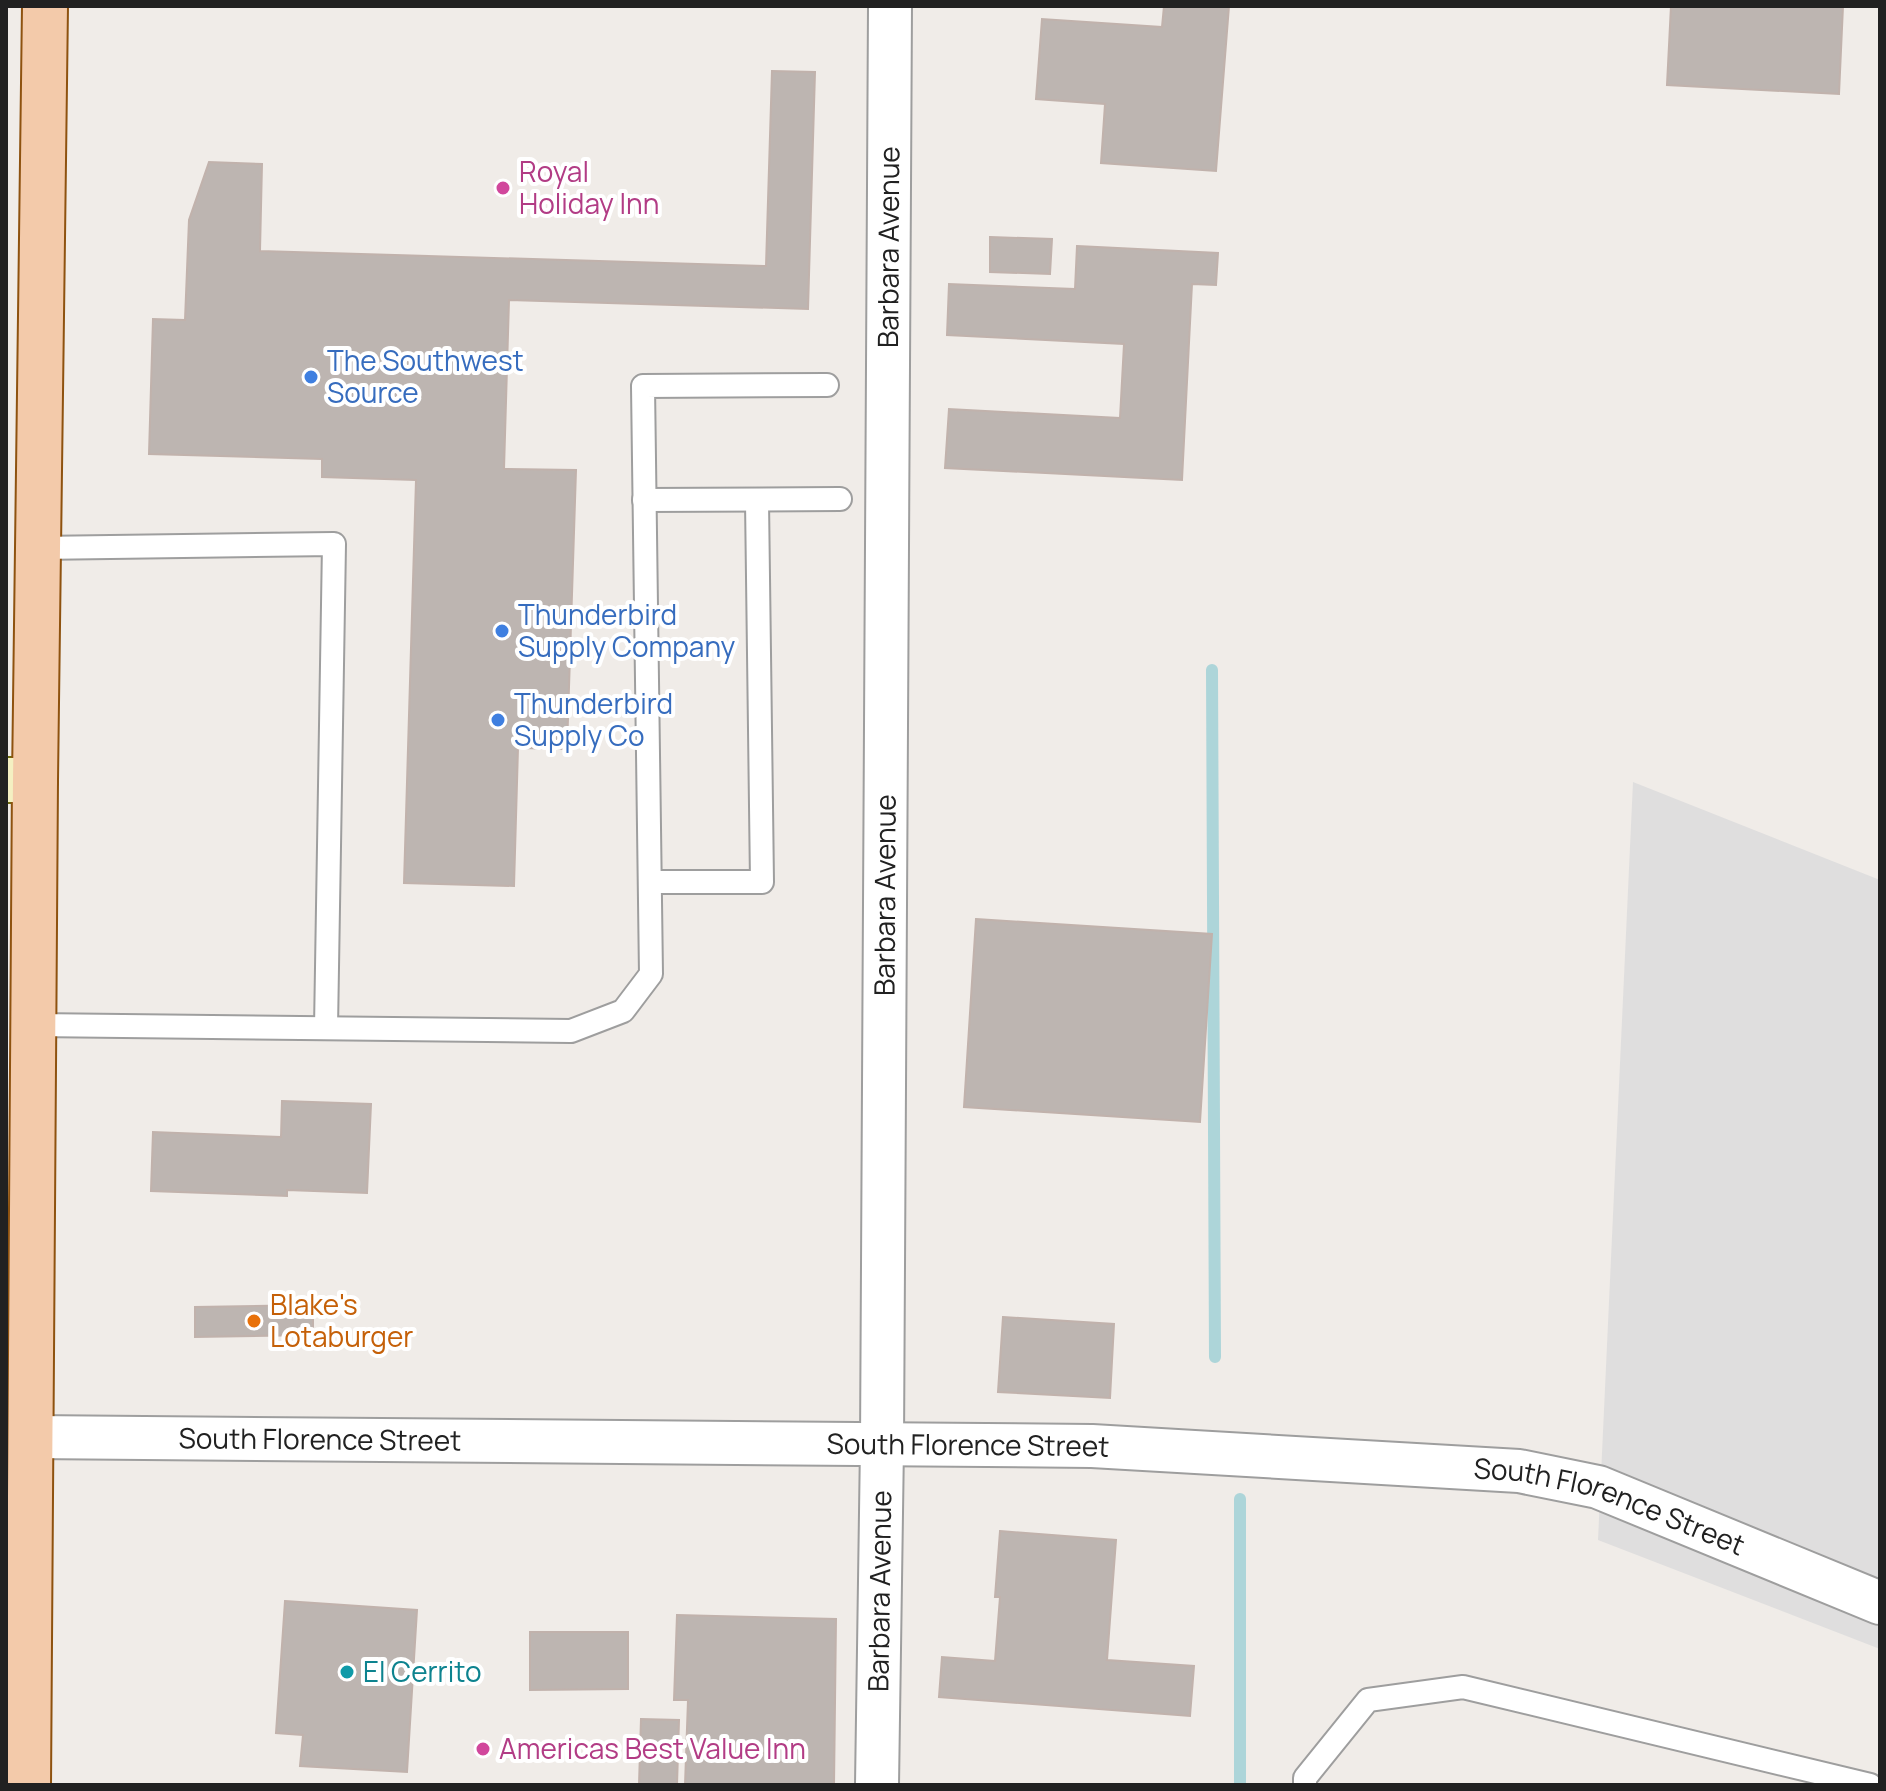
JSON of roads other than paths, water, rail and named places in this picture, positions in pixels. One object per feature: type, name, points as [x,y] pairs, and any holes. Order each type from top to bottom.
[{"type":"main road","points":[[28,1785],[34,1025],[21,780],[38,548],[45,6]]},
{"type":"street","name":"Barbara Avenue","points":[[877,1785],[882,1445],[890,6]]},
{"type":"street","name":"South Florence Street","points":[[32,1437],[1092,1446],[1519,1471],[1598,1487],[1880,1603]]},
{"type":"lane","points":[[34,1025],[571,1031],[623,1011],[651,974],[643,386],[827,385]]},
{"type":"lane","points":[[644,500],[840,499]]},
{"type":"lane","points":[[650,882],[762,882],[757,501]]},
{"type":"lane","points":[[38,548],[334,544],[326,1028]]},
{"type":"lane","points":[[1305,1785],[1305,1778],[1368,1700],[1463,1687],[1870,1785]]},
{"type":"waterway","points":[[1212,670],[1215,1357]]},
{"type":"waterway","points":[[1240,1499],[1240,1785]]},
{"type":"place","name":"Royal Holiday Inn","points":[[503,188]]},
{"type":"place","name":"The Southwest Source","points":[[311,377]]},
{"type":"place","name":"Thunderbird Supply Company","points":[[502,631]]},
{"type":"place","name":"Thunderbird Supply Co","points":[[498,720]]},
{"type":"place","name":"Blake's Lotaburger","points":[[254,1321]]},
{"type":"place","name":"El Cerrito","points":[[347,1672]]},
{"type":"place","name":"Americas Best Value Inn","points":[[483,1749]]}]
